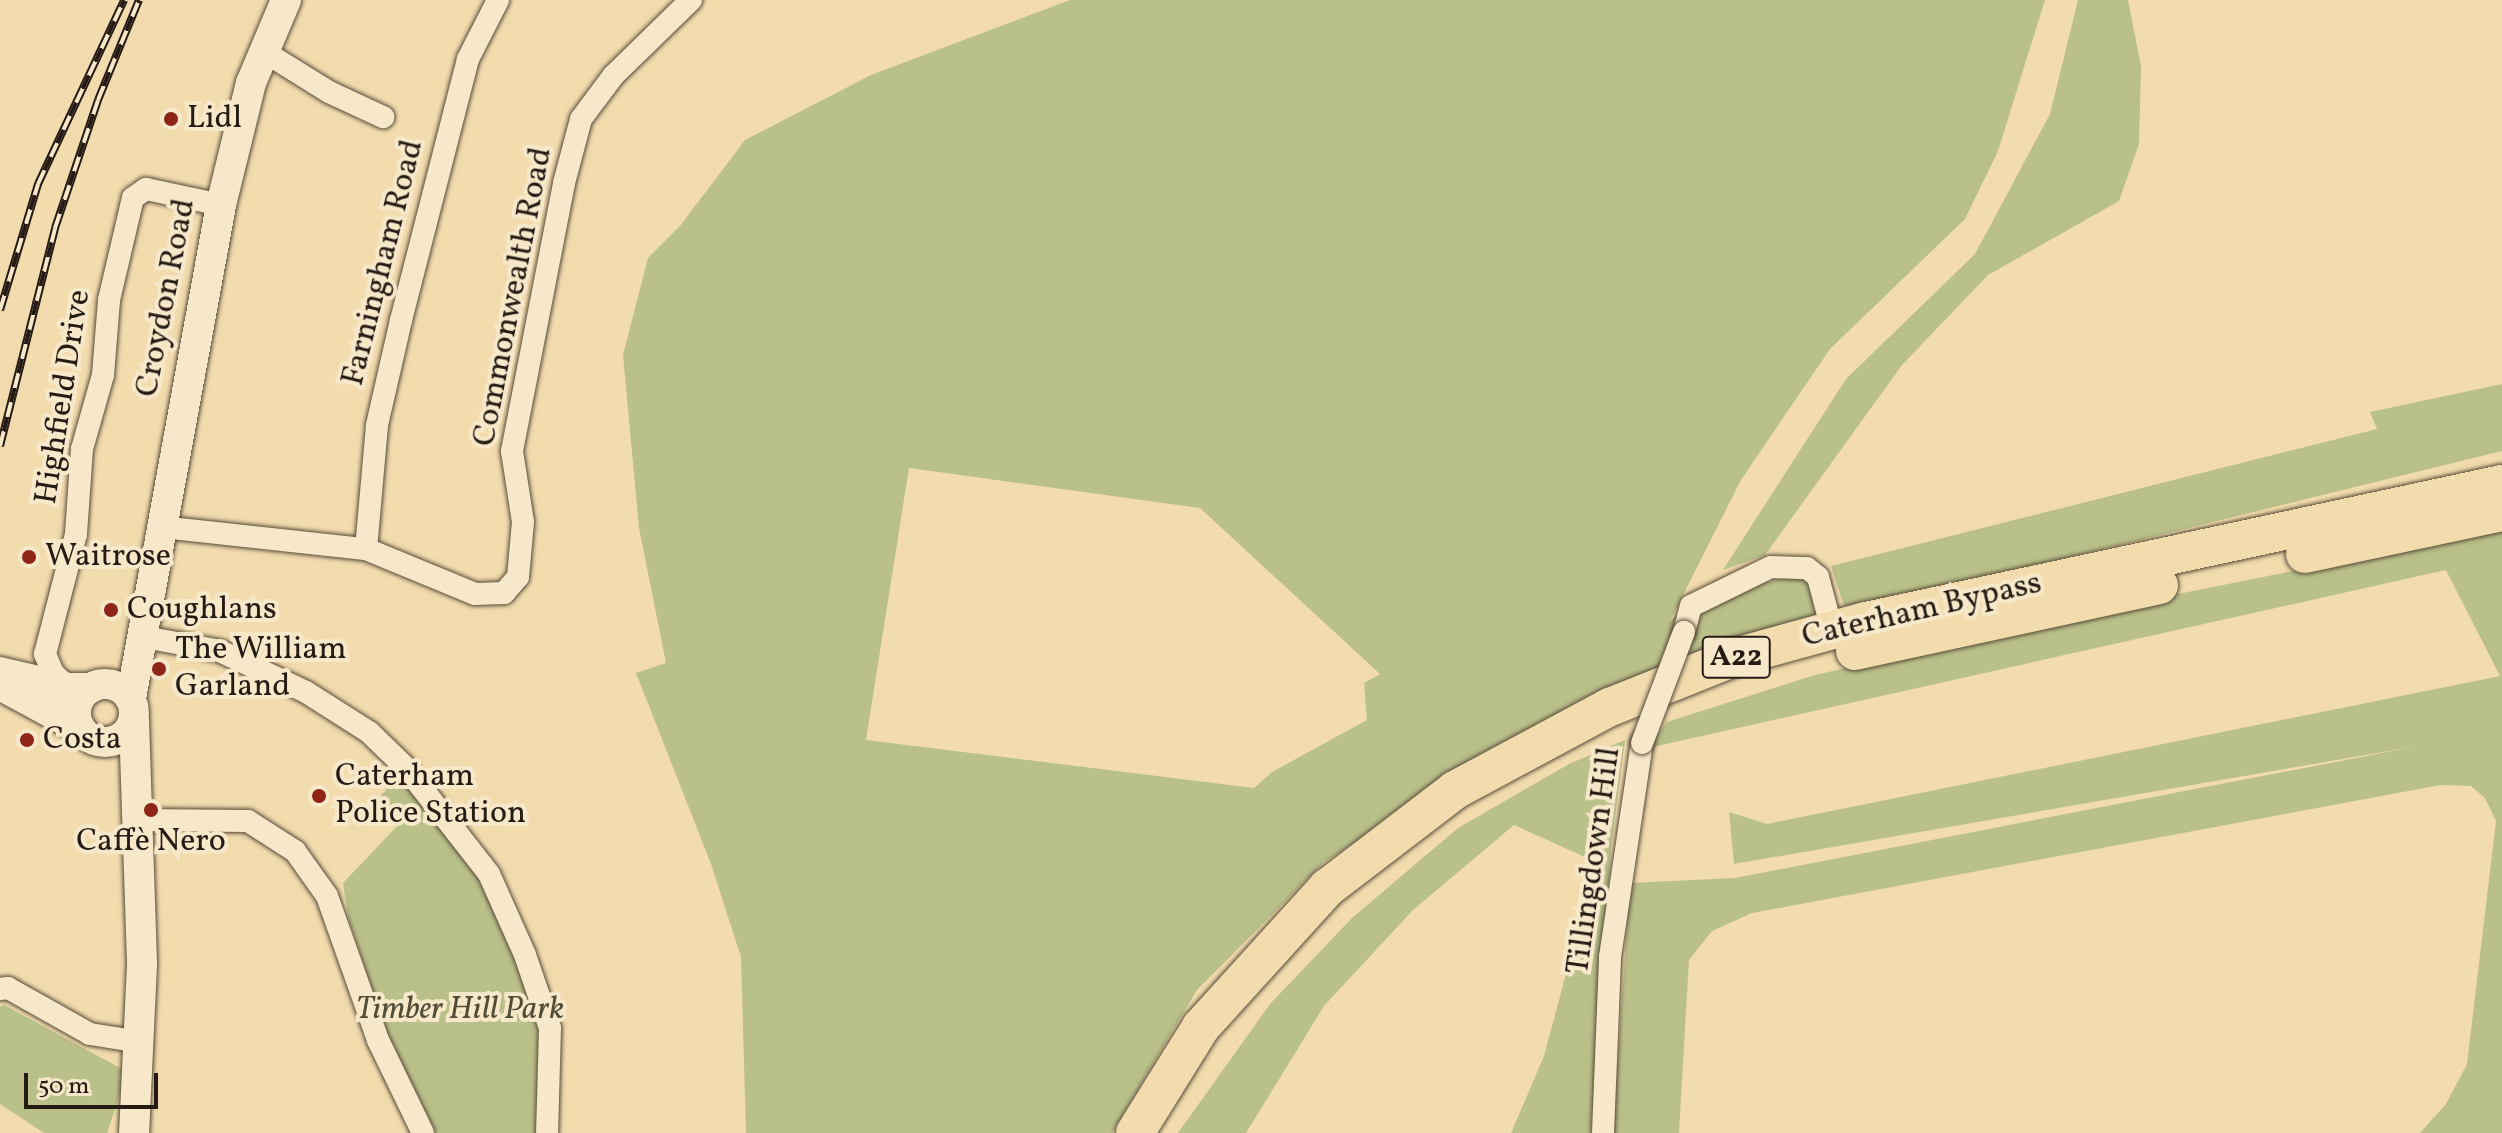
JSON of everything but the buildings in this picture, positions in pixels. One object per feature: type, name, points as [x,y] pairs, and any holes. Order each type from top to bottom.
[{"type":"highway","name":"Caterham Bypass","points":[[1135,1133],[1201,1027],[1241,977],[1327,888],[1419,816],[1532,745],[1610,707],[1735,657],[1832,630],[2502,484]]},
{"type":"highway","name":"Caterham Bypass","points":[[1161,1133],[1231,1029],[1326,922],[1445,825],[1508,785],[1619,729],[1694,697],[1816,659],[2502,512]]},
{"type":"main road","name":"Croydon Road","points":[[134,1133],[141,1042],[132,710],[144,627],[221,205],[263,51],[286,0]]},
{"type":"main road","name":"Croydon Road","points":[[85,687],[144,627]]},
{"type":"main road","points":[[0,672],[85,687],[110,684],[132,710],[120,738],[87,734],[0,685]]},
{"type":"main road","points":[[85,687],[78,704],[87,734],[137,812]]},
{"type":"street","name":"Farningham Road","points":[[366,549],[377,425],[401,320],[468,59],[498,0]]},
{"type":"street","name":"Commonwealth Road","points":[[162,527],[366,549],[475,594],[504,593],[518,577],[523,522],[512,451],[564,183],[581,119],[613,76],[691,0]]},
{"type":"street","points":[[263,51],[329,92],[383,117]]},
{"type":"street","name":"Highfield Drive","points":[[85,687],[48,665],[45,654],[76,534],[82,449],[103,375],[109,300],[133,198],[146,189],[221,205]]},
{"type":"street","name":"Tillingdown Hill","points":[[1603,1133],[1610,957],[1642,743],[1691,606],[1771,567],[1807,568],[1822,588],[1832,630]]},
{"type":"street","points":[[144,627],[220,651],[306,692],[369,732],[407,769],[489,874],[525,955],[550,1028],[547,1133]]},
{"type":"street","points":[[137,812],[248,821],[295,851],[327,896],[378,1040],[423,1133]]},
{"type":"street","points":[[0,989],[8,988],[90,1034],[141,1042]]},
{"type":"green space","points":[[1070,0],[2045,0],[1998,151],[1965,219],[1830,349],[1741,480],[1670,621],[1695,599],[1801,574],[1817,581],[1821,614],[1470,768],[1323,863],[1197,990],[1112,1133],[746,1133],[741,957],[711,864],[636,673],[666,663],[639,528],[623,355],[648,258],[680,226],[745,140],[871,75]],"holes":[[[909,468],[1200,508],[1380,674],[1364,683],[1367,720],[1272,772],[1254,788],[866,740]]]},
{"type":"green space","points":[[2078,0],[2128,0],[2141,66],[2139,144],[2119,201],[1988,275],[1902,365],[1765,555],[1723,570],[1846,379],[1975,254],[2050,114]]},
{"type":"green space","points":[[2502,384],[2502,451],[1846,612],[1831,566],[2377,429],[2370,412]]},
{"type":"green space","points":[[2502,529],[2502,1133],[2420,1133],[2446,1104],[2467,1064],[2496,821],[2485,798],[2471,786],[2441,785],[1752,913],[1712,931],[1689,960],[1679,1133],[1613,1133],[1630,883],[1735,878],[2418,746],[1734,864],[1729,812],[1767,824],[2500,676],[2446,570],[1648,748],[1667,722],[1815,675],[2118,606]]},
{"type":"green space","points":[[1625,740],[1611,849],[1591,1133],[1511,1133],[1544,1056],[1596,862],[1514,825],[1413,910],[1324,1006],[1246,1133],[1178,1133],[1270,1004],[1352,918],[1458,828],[1569,764]]},
{"type":"green space","name":"Timber Hill Park","points":[[407,769],[489,874],[550,1028],[547,1133],[435,1133],[398,1066],[348,917],[343,883],[403,820],[381,795]]},
{"type":"green space","points":[[4,1005],[122,1069],[121,1091],[107,1133],[44,1133],[0,1104],[0,1007]]},
{"type":"railway","points":[[0,310],[38,184],[124,0]]},
{"type":"railway","points":[[0,446],[55,228],[98,100],[139,0]]},
{"type":"place","name":"Lidl","points":[[171,119]]},
{"type":"place","name":"Waitrose","points":[[29,557]]},
{"type":"place","name":"Coughlans","points":[[111,610]]},
{"type":"place","name":"The William Garland","points":[[159,669]]},
{"type":"place","name":"Costa","points":[[27,740]]},
{"type":"place","name":"Caterham Police Station","points":[[319,796]]},
{"type":"place","name":"Caffè Nero","points":[[151,810]]}]
